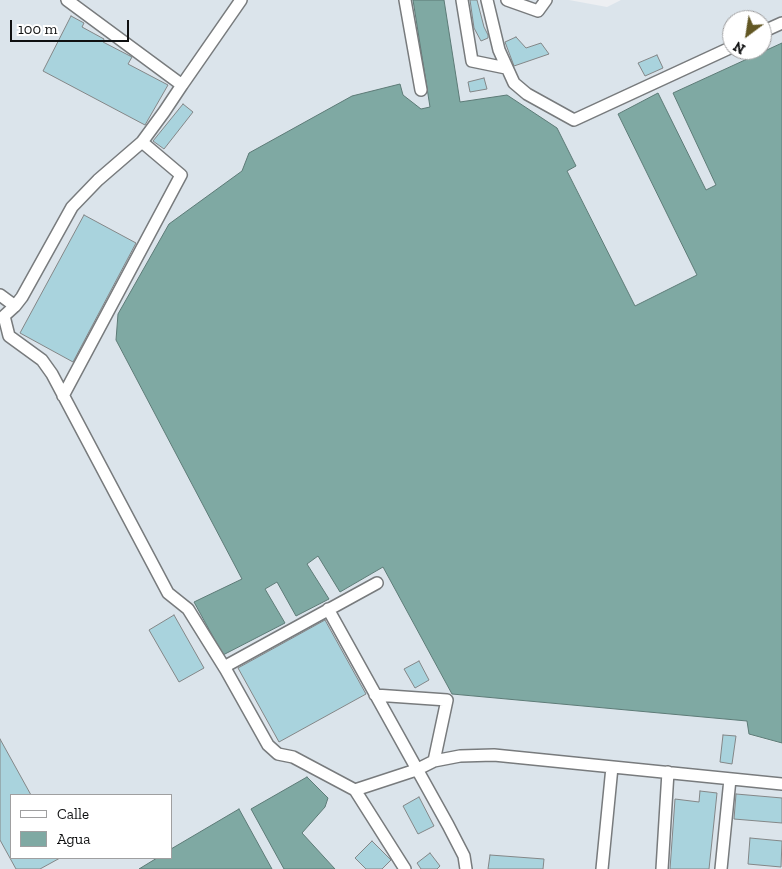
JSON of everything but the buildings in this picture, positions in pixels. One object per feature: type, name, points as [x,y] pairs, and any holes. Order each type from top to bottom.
[{"type":"street","points":[[67,0],[182,85]]},
{"type":"street","points":[[241,0],[142,142],[98,180],[72,207],[26,290],[4,316],[9,336],[42,360],[168,593],[188,609],[268,744],[278,754],[293,757],[354,790],[405,869]]},
{"type":"street","points":[[405,0],[421,90]]},
{"type":"street","points":[[462,0],[472,61],[506,68]]},
{"type":"street","points":[[487,0],[492,24],[506,68],[514,83],[526,94],[574,120],[722,52]]},
{"type":"street","points":[[507,0],[538,11],[546,0]]},
{"type":"street","points":[[63,396],[181,174],[142,142]]},
{"type":"street","points":[[0,295],[14,306]]},
{"type":"street","points":[[224,667],[377,583]]},
{"type":"street","points":[[328,609],[464,856],[466,869]]},
{"type":"street","points":[[375,695],[447,700],[434,761]]},
{"type":"street","points":[[354,790],[416,770],[434,761],[460,756],[494,755],[782,784]]},
{"type":"street","points":[[602,869],[612,767]]},
{"type":"street","points":[[662,869],[668,772]]},
{"type":"street","points":[[721,869],[730,779]]},
{"type":"shaded area","points":[[0,0],[569,0],[607,7],[621,0],[782,0],[782,43],[772,48],[772,10],[722,10],[722,60],[745,60],[673,93],[716,185],[706,190],[658,94],[618,114],[697,275],[635,306],[567,170],[575,167],[242,171],[119,314],[116,341],[243,580],[194,602],[223,654],[285,623],[265,589],[278,582],[296,616],[328,599],[307,564],[319,556],[340,592],[383,567],[452,694],[749,721],[749,735],[782,744],[782,869],[335,869],[301,833],[325,807],[327,799],[307,777],[284,869],[272,869],[172,850],[172,794],[10,794],[10,859],[156,859],[139,869],[0,869]]},
{"type":"water","points":[[413,0],[444,0],[460,102],[507,95],[557,128],[576,166],[567,171],[635,306],[697,275],[618,114],[658,93],[706,190],[716,185],[673,93],[745,60],[772,60],[772,48],[782,43],[782,743],[749,734],[747,721],[452,694],[383,567],[340,592],[318,556],[307,564],[329,599],[296,616],[277,582],[265,589],[285,623],[223,655],[194,602],[242,579],[116,340],[118,314],[169,224],[242,171],[249,153],[352,96],[400,84],[403,95],[421,109],[430,107]]},
{"type":"water","points":[[307,777],[328,798],[325,807],[302,833],[335,869],[284,869],[251,809]]},
{"type":"water","points":[[239,809],[272,869],[139,869],[155,859],[172,859],[172,848]]}]
